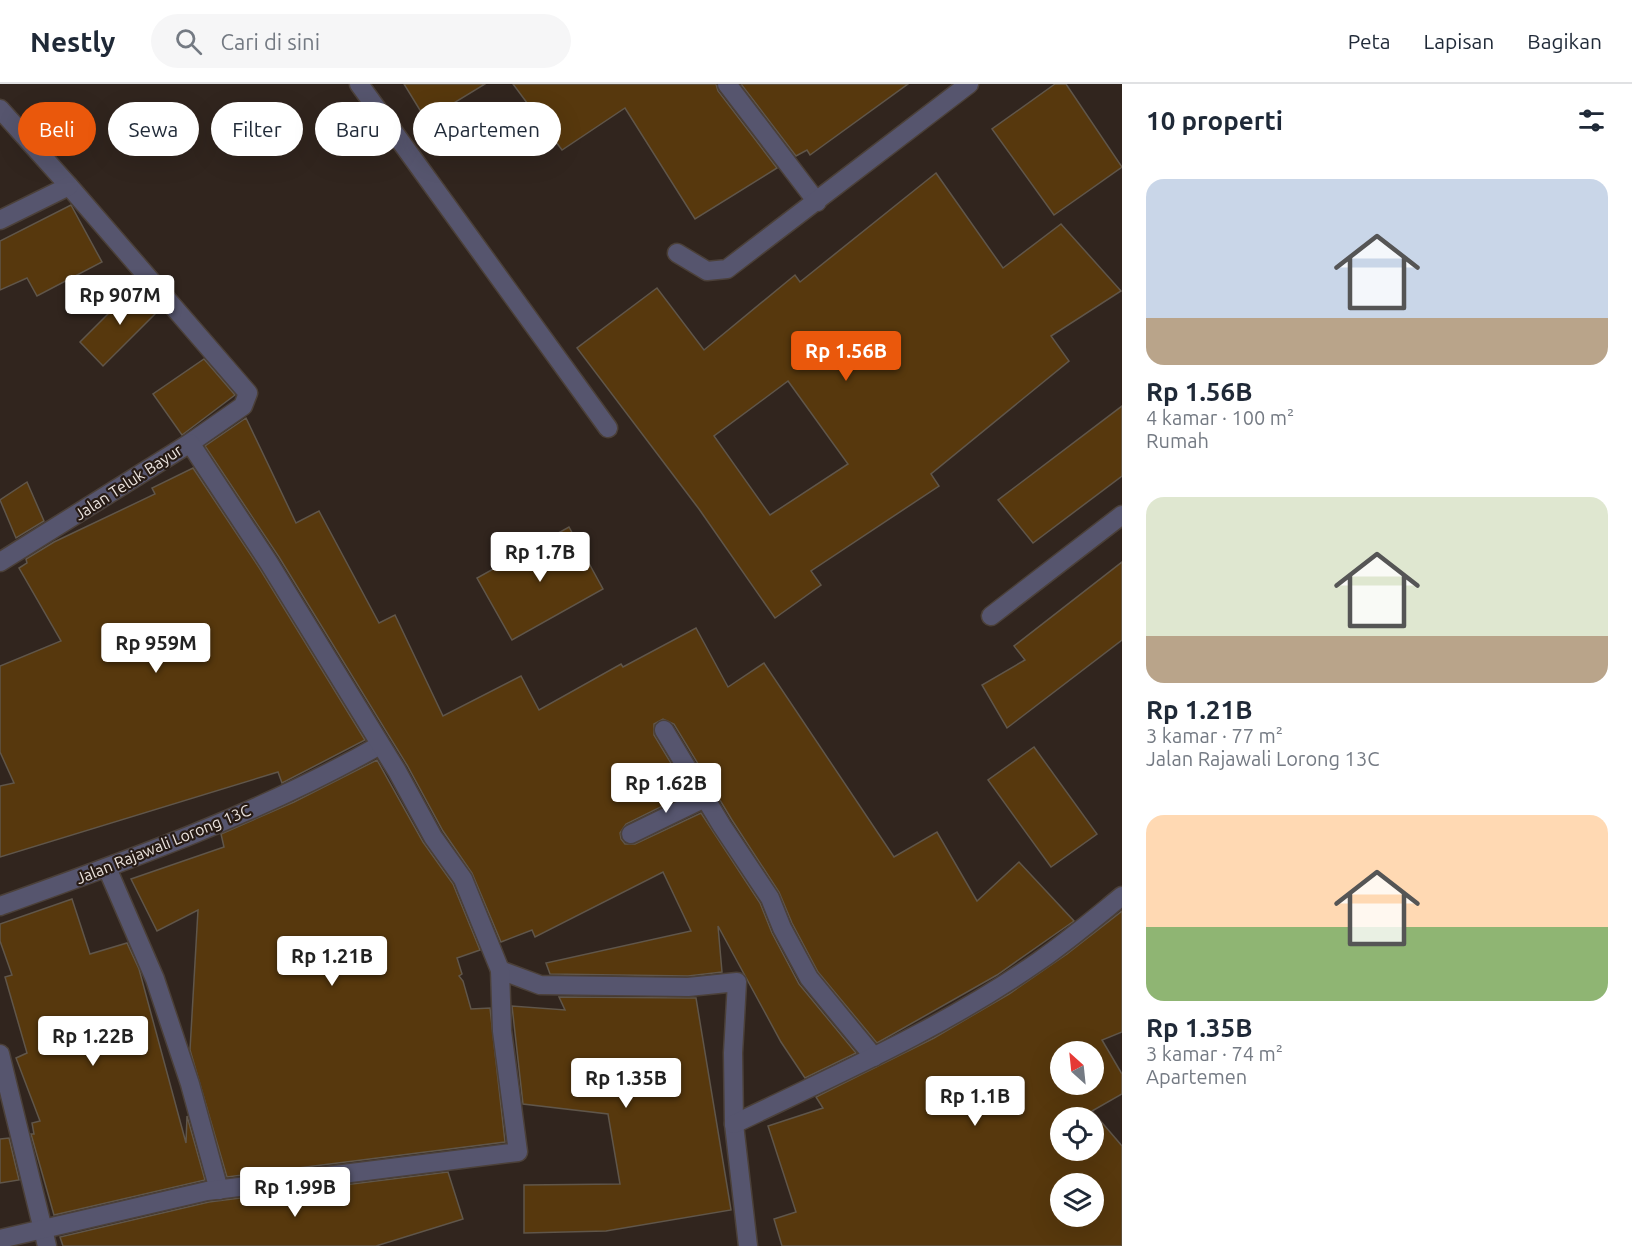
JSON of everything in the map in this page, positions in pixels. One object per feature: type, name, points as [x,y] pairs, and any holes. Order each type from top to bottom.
[{"type":"street","points":[[359,84],[608,428]]},
{"type":"street","points":[[727,84],[817,202]]},
{"type":"street","points":[[677,253],[707,271],[727,269],[969,84]]},
{"type":"street","points":[[0,110],[69,186],[0,220]]},
{"type":"street","name":"Jalan Teluk Bayur","points":[[0,562],[190,443],[243,406],[248,393],[69,186]]},
{"type":"street","points":[[0,1239],[45,1238],[207,1191],[518,1152],[502,1030],[500,970],[463,879],[433,837],[269,563],[190,443]]},
{"type":"street","points":[[991,616],[1122,514]]},
{"type":"street","points":[[664,730],[770,898],[782,928],[809,978],[874,1057]]},
{"type":"street","name":"Jalan Rajawali Lorong 13C","points":[[0,906],[107,868],[324,777],[380,745]]},
{"type":"street","points":[[632,834],[705,798]]},
{"type":"street","points":[[107,868],[156,979],[190,1084],[219,1190]]},
{"type":"street","points":[[734,1124],[874,1057],[990,992],[1039,961],[1122,896]]},
{"type":"street","points":[[500,970],[540,985],[688,987],[737,982],[733,1053],[734,1124],[747,1246]]},
{"type":"street","points":[[1,1064],[45,1238]]},
{"type":"building","points":[[404,84],[485,84],[456,102],[415,102]]},
{"type":"building","points":[[513,84],[716,84],[718,91],[777,168],[695,219],[625,108],[562,150],[561,102],[526,102]]},
{"type":"building","points":[[741,84],[908,84],[810,155],[807,150],[796,156]]},
{"type":"building","points":[[1055,84],[1066,84],[1122,167],[1054,215],[992,129]]},
{"type":"building","points":[[936,173],[1003,268],[1061,224],[1121,291],[1051,336],[1069,361],[931,474],[939,486],[811,571],[821,585],[775,618],[699,509],[577,348],[657,288],[704,350],[795,275],[800,282]],"holes":[[[788,381],[848,464],[770,515],[714,436]]]},
{"type":"building","points":[[71,205],[102,262],[37,296],[27,278],[0,290],[0,241]]},
{"type":"building","points":[[136,286],[160,309],[103,366],[80,342]]},
{"type":"building","points":[[204,359],[235,395],[182,435],[153,394]]},
{"type":"building","points":[[1122,406],[1122,476],[1033,543],[998,500]]},
{"type":"building","points":[[246,418],[296,523],[319,511],[379,623],[395,615],[443,716],[521,676],[539,710],[621,664],[623,667],[696,628],[728,687],[764,663],[894,857],[937,832],[977,901],[1019,862],[1074,921],[997,975],[877,1043],[818,972],[792,923],[779,892],[674,724],[663,719],[654,724],[654,735],[689,793],[626,824],[620,833],[621,839],[625,844],[635,844],[701,813],[760,903],[772,933],[799,984],[856,1053],[805,1078],[781,1042],[718,926],[722,972],[688,976],[550,974],[546,963],[691,931],[663,872],[535,937],[532,930],[501,942],[472,873],[443,831],[407,765],[279,557],[205,446]]},
{"type":"building","points":[[193,468],[260,569],[365,740],[282,783],[278,772],[0,857],[0,786],[14,783],[0,752],[0,666],[61,641],[19,568],[27,563],[26,559],[54,542],[155,494],[152,488]]},
{"type":"building","points":[[27,482],[44,521],[16,538],[0,500]]},
{"type":"building","points":[[569,527],[603,589],[512,640],[477,578]]},
{"type":"building","points":[[1122,562],[1122,640],[1007,728],[982,685],[1025,660],[1014,646]]},
{"type":"building","points":[[1034,747],[1097,834],[1051,867],[988,780]]},
{"type":"building","points":[[377,760],[423,842],[453,884],[480,950],[457,958],[462,974],[459,976],[463,981],[471,1009],[490,1008],[505,1142],[227,1177],[190,1050],[198,910],[157,931],[131,879],[224,847],[221,834],[294,802]]},
{"type":"building","points":[[72,899],[90,954],[127,943],[139,969],[186,1143],[187,1116],[205,1180],[54,1215],[31,1134],[34,1134],[32,1123],[40,1121],[16,1058],[27,1053],[5,977],[12,975],[0,941],[0,924]]},
{"type":"building","points":[[1122,911],[1122,1032],[1103,1041],[1050,1041],[1050,1095],[1104,1095],[1104,1043],[1122,1074],[1122,1094],[1099,1107],[1050,1107],[1050,1161],[1104,1161],[1104,1125],[1122,1146],[1122,1246],[782,1246],[774,1219],[796,1212],[768,1126],[823,1108],[816,1097],[934,1038],[1009,994],[1067,954]]},
{"type":"building","points":[[559,997],[696,998],[731,1210],[606,1231],[524,1233],[524,1185],[620,1184],[608,1114],[523,1104],[512,1006],[565,1010]]},
{"type":"building","points":[[9,1138],[19,1180],[0,1183],[0,1139]]},
{"type":"building","points":[[448,1172],[463,1219],[376,1246],[63,1246],[60,1237],[209,1202]]}]
